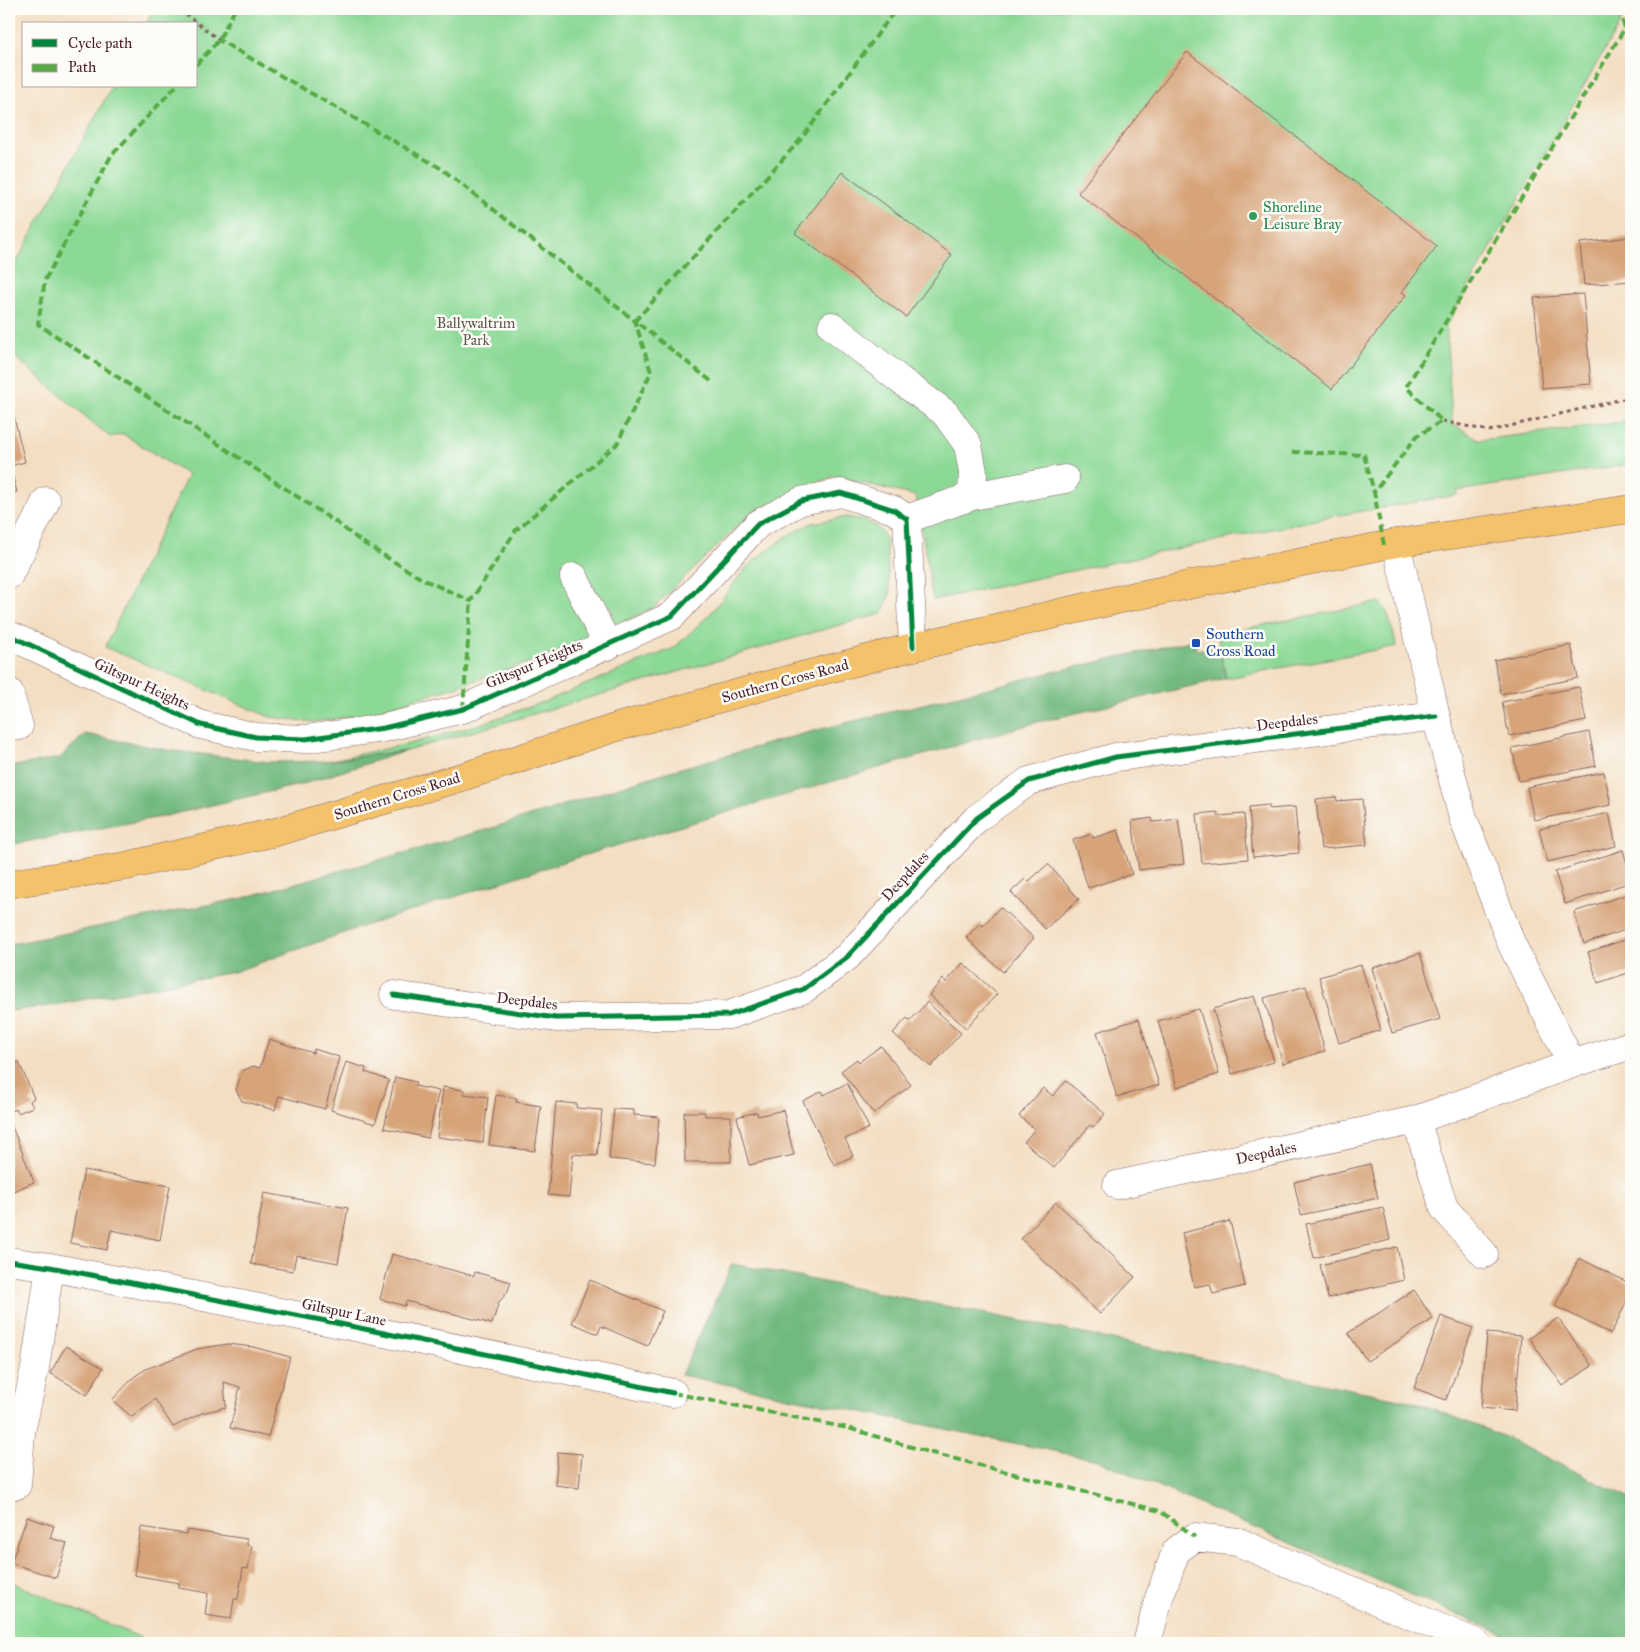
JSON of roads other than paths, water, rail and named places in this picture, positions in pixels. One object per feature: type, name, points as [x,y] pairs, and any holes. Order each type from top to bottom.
[{"type":"main road","name":"Southern Cross Road","points":[[9,884],[126,866],[276,832],[462,777],[621,726],[775,683],[913,647],[1124,598],[1396,543],[1631,509]]},
{"type":"street","points":[[832,326],[945,413],[968,444],[973,472],[972,496]]},
{"type":"street","points":[[913,647],[907,519],[972,496],[1065,479]]},
{"type":"street","name":"Giltspur Heights","points":[[9,635],[201,725],[256,737],[305,738],[384,728],[463,709],[672,616],[758,524],[801,501],[841,493],[894,510],[907,519]]},
{"type":"street","points":[[9,576],[46,501]]},
{"type":"street","points":[[1396,543],[1436,716],[1463,818],[1512,945],[1572,1064]]},
{"type":"street","points":[[574,577],[608,646]]},
{"type":"street","points":[[9,692],[19,726]]},
{"type":"street","name":"Deepdales","points":[[394,995],[556,1018],[729,1015],[804,989],[847,957],[977,818],[1030,781],[1116,758],[1436,716]]},
{"type":"street","name":"Deepdales","points":[[1117,1185],[1416,1120],[1631,1045]]},
{"type":"street","points":[[1416,1120],[1444,1208],[1484,1254]]},
{"type":"street","name":"Giltspur Lane","points":[[9,1261],[50,1267],[326,1321],[673,1393]]},
{"type":"street","points":[[17,1485],[21,1432],[34,1368],[50,1267]]},
{"type":"street","points":[[1147,1643],[1159,1598],[1176,1551],[1195,1537],[1238,1542],[1476,1643]]},
{"type":"place","name":"Shoreline Leisure Bray","points":[[1253,216]]},
{"type":"place","name":"Southern Cross Road","points":[[1196,643]]},
{"type":"park label","name":"Ballywaltrim Park","points":[[476,332]]}]
